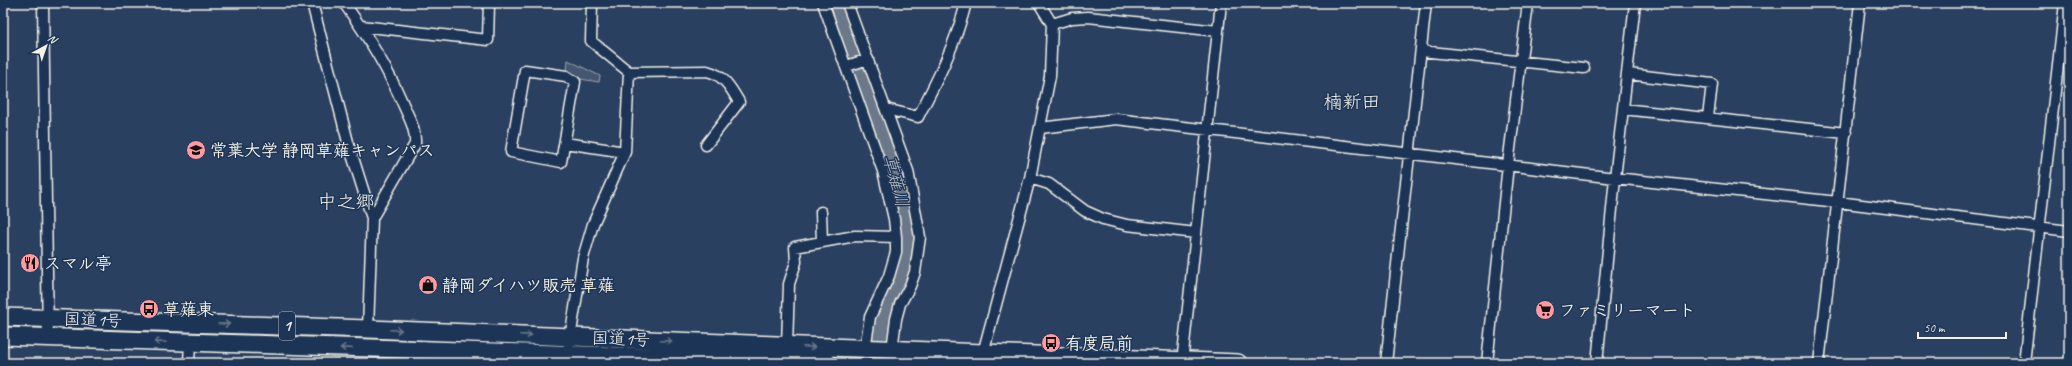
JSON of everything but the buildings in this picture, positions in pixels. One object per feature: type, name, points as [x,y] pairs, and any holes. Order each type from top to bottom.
[{"type":"highway","name":"国道1号","points":[[3,317],[368,329],[1238,363]]},
{"type":"highway","name":"国道1号","points":[[3,336],[190,342],[566,359],[828,363]]},
{"type":"street","points":[[43,3],[48,338]]},
{"type":"street","points":[[312,3],[348,142],[372,218],[368,329]]},
{"type":"street","points":[[344,3],[361,26],[389,73],[416,133],[415,144],[372,218]]},
{"type":"street","points":[[361,26],[488,40],[489,3]]},
{"type":"street","points":[[592,3],[591,41],[629,72],[707,70],[715,72],[728,83],[738,102],[706,145]]},
{"type":"street","points":[[823,3],[847,66],[888,188],[896,237],[893,265],[870,317],[865,349]]},
{"type":"street","points":[[847,3],[908,171],[920,237],[915,272],[910,286],[900,304],[896,319],[892,350]]},
{"type":"street","points":[[886,109],[918,117],[942,69],[963,16],[966,3]]},
{"type":"street","points":[[969,363],[983,353],[1030,178],[1040,128],[1050,76],[1052,24],[1039,3]]},
{"type":"street","points":[[1182,362],[1221,3]]},
{"type":"street","points":[[1386,363],[1426,3]]},
{"type":"street","points":[[1487,363],[1508,165],[1528,3]]},
{"type":"street","points":[[1597,363],[1615,178],[1635,3]]},
{"type":"street","points":[[1819,363],[1860,3]]},
{"type":"street","points":[[2024,363],[2065,3]]},
{"type":"street","points":[[1052,24],[1072,18],[1088,17],[1218,31]]},
{"type":"street","points":[[1421,51],[1584,68]]},
{"type":"street","points":[[847,66],[868,59]]},
{"type":"street","points":[[525,70],[566,76],[575,82],[565,143],[561,162],[511,152],[525,70]]},
{"type":"street","points":[[566,359],[571,337],[583,258],[593,224],[625,152],[629,72]]},
{"type":"street","points":[[1628,74],[1712,84],[1708,117]]},
{"type":"street","points":[[1623,109],[1846,133]]},
{"type":"street","points":[[1040,128],[1116,120],[1207,129],[1615,178],[1838,202],[2069,231]]},
{"type":"street","points":[[565,143],[625,152]]},
{"type":"street","points":[[1030,178],[1049,184],[1085,211],[1103,219],[1127,225],[1196,234]]},
{"type":"street","points":[[822,212],[822,242]]},
{"type":"street","points":[[787,346],[789,284],[796,262],[795,248],[855,236],[896,237]]},
{"type":"street","points":[[189,363],[190,342]]},
{"type":"shaded area","points":[[568,60],[600,76],[599,82],[580,79],[567,71]]},
{"type":"waterway","name":"草薙川","points":[[835,3],[894,168],[908,231],[904,268],[888,305],[880,333],[879,363]]},
{"type":"place","name":"常葉大学 静岡草薙キャンパス","points":[[196,150]]},
{"type":"place","name":"スマル亭","points":[[30,263]]},
{"type":"place","name":"静岡ダイハツ販売 草薙","points":[[428,285]]},
{"type":"place","name":"草薙東","points":[[149,309]]},
{"type":"place","name":"ファミリーマート","points":[[1545,310]]},
{"type":"place","name":"有度局前","points":[[1051,343]]},
{"type":"district","name":"楠新田","points":[[1352,102]]},
{"type":"district","name":"中之郷","points":[[346,202]]}]
